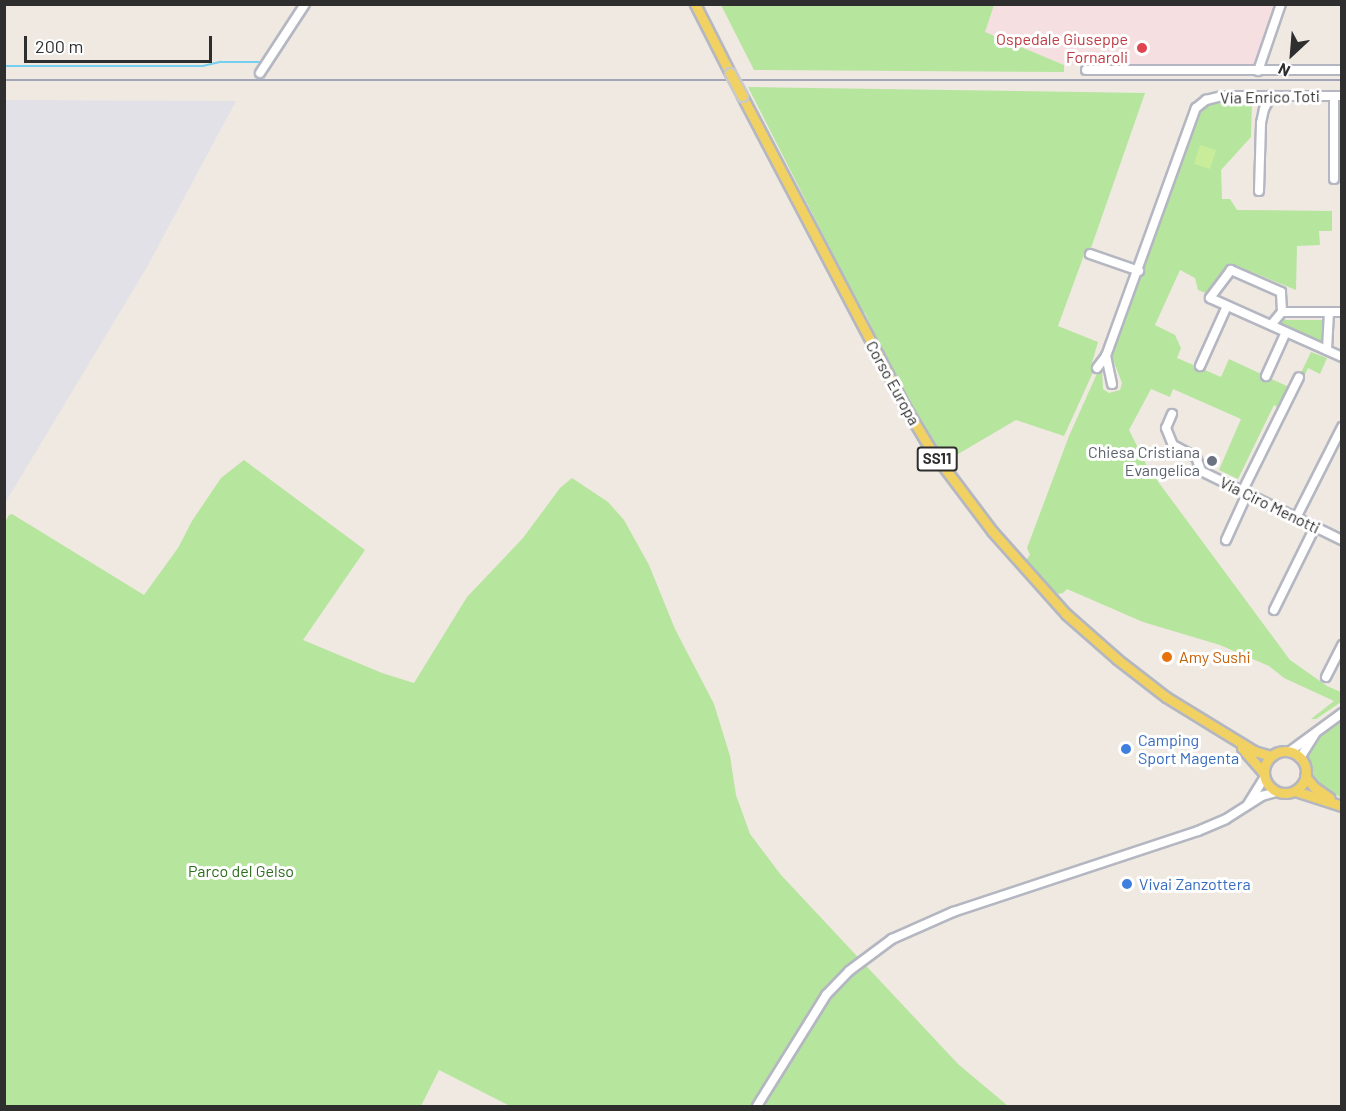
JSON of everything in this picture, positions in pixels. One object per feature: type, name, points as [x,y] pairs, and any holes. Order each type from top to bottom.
[{"type":"main road","name":"Corso Europa","points":[[695,4],[904,405],[955,485],[992,531],[1066,614],[1166,697],[1234,740],[1254,751],[1271,756]]},
{"type":"main road","name":"Corso Europa","points":[[1234,740],[1264,775]]},
{"type":"main road","points":[[1288,752],[1300,758],[1305,776],[1314,787],[1341,806],[1294,791],[1276,792],[1264,775],[1271,756],[1288,752]]},
{"type":"main road","points":[[1294,791],[1305,776]]},
{"type":"street","points":[[260,73],[304,4]]},
{"type":"street","points":[[1258,70],[1281,4]]},
{"type":"street","points":[[1086,70],[1341,70]]},
{"type":"street","name":"Via Enrico Toti","points":[[1139,271],[1193,114],[1201,104],[1222,96],[1338,96]]},
{"type":"street","points":[[1259,191],[1261,123],[1264,109],[1271,96]]},
{"type":"street","points":[[1334,179],[1338,96]]},
{"type":"street","points":[[1090,254],[1139,271],[1106,356],[1097,368]]},
{"type":"street","points":[[1270,325],[1282,312],[1281,292],[1232,270],[1210,298],[1341,357]]},
{"type":"street","points":[[1200,366],[1227,306]]},
{"type":"street","points":[[1282,312],[1341,312]]},
{"type":"street","points":[[1327,350],[1329,312]]},
{"type":"street","points":[[1266,376],[1286,332]]},
{"type":"street","points":[[1106,356],[1112,384]]},
{"type":"street","points":[[1226,540],[1244,493],[1299,377]]},
{"type":"street","name":"Via Ciro Menotti","points":[[1172,414],[1166,428],[1173,445],[1196,457],[1201,471],[1341,540]]},
{"type":"street","points":[[1296,518],[1341,427]]},
{"type":"street","points":[[1274,610],[1315,527]]},
{"type":"street","points":[[1326,677],[1341,645]]},
{"type":"street","points":[[1288,752],[1341,713]]},
{"type":"street","points":[[1300,758],[1319,730]]},
{"type":"street","points":[[1244,810],[1264,775]]},
{"type":"street","points":[[757,1107],[826,996],[849,971],[892,939],[953,912],[1198,831],[1244,810],[1262,796],[1276,792]]},
{"type":"shaded area","name":"Ospedale Giuseppe Fornaroli","points":[[994,5],[1275,5],[1254,65],[1064,65],[985,32]]},
{"type":"shaded area","points":[[5,100],[236,101],[147,267],[5,503]]},
{"type":"green space","points":[[721,5],[994,5],[985,32],[1064,65],[1064,72],[754,70]]},
{"type":"green space","points":[[748,87],[1145,93],[1091,248],[1084,255],[1058,326],[1098,342],[1091,366],[1095,368],[1064,436],[1016,420],[958,454],[948,458],[943,457],[892,372],[865,313],[858,308],[841,278],[841,270]]},
{"type":"green space","points":[[1212,101],[1252,101],[1251,137],[1221,170],[1222,199],[1230,199],[1237,210],[1332,211],[1332,231],[1319,231],[1320,245],[1297,246],[1296,290],[1232,264],[1208,294],[1198,290],[1195,278],[1180,270],[1155,325],[1175,335],[1181,348],[1177,358],[1221,377],[1229,359],[1289,387],[1277,407],[1274,405],[1238,479],[1219,470],[1241,419],[1173,389],[1170,397],[1151,389],[1129,430],[1148,468],[1290,660],[1327,686],[1341,692],[1341,702],[1316,719],[1311,719],[1334,701],[1284,678],[1269,666],[1220,645],[1143,622],[1067,589],[1058,594],[1025,561],[1030,555],[1027,548],[1069,436],[1099,369],[1102,369],[1103,389],[1109,393],[1120,390],[1122,383],[1112,357],[1196,115]]},
{"type":"green space","points":[[1200,145],[1216,150],[1210,169],[1194,164]]},
{"type":"green space","points":[[1324,315],[1323,342],[1321,343],[1279,324],[1284,316],[1285,320],[1323,320]]},
{"type":"green space","points":[[1311,352],[1327,358],[1320,374],[1308,368],[1303,379],[1299,377]]},
{"type":"green space","name":"Parco del Gelso","points":[[244,460],[365,550],[303,640],[382,673],[414,683],[467,597],[523,538],[560,488],[572,478],[608,502],[624,520],[649,565],[675,629],[714,704],[730,756],[736,795],[750,834],[781,875],[958,1064],[1008,1106],[510,1106],[439,1070],[421,1106],[5,1106],[5,522],[12,514],[144,595],[178,548],[192,521],[221,478]]},
{"type":"green space","points":[[1341,718],[1341,798],[1320,783],[1311,772],[1308,757],[1316,742]]},
{"type":"waterway","points":[[4,66],[203,66],[221,62],[261,62]]},
{"type":"railway","points":[[4,80],[1342,80]]},
{"type":"place","name":"Ospedale Giuseppe Fornaroli","points":[[1142,48]]},
{"type":"place","name":"Chiesa Cristiana Evangelica","points":[[1212,461]]},
{"type":"place","name":"Amy Sushi","points":[[1167,657]]},
{"type":"place","name":"Camping Sport Magenta","points":[[1126,749]]},
{"type":"place","name":"Vivai Zanzottera","points":[[1127,884]]}]
